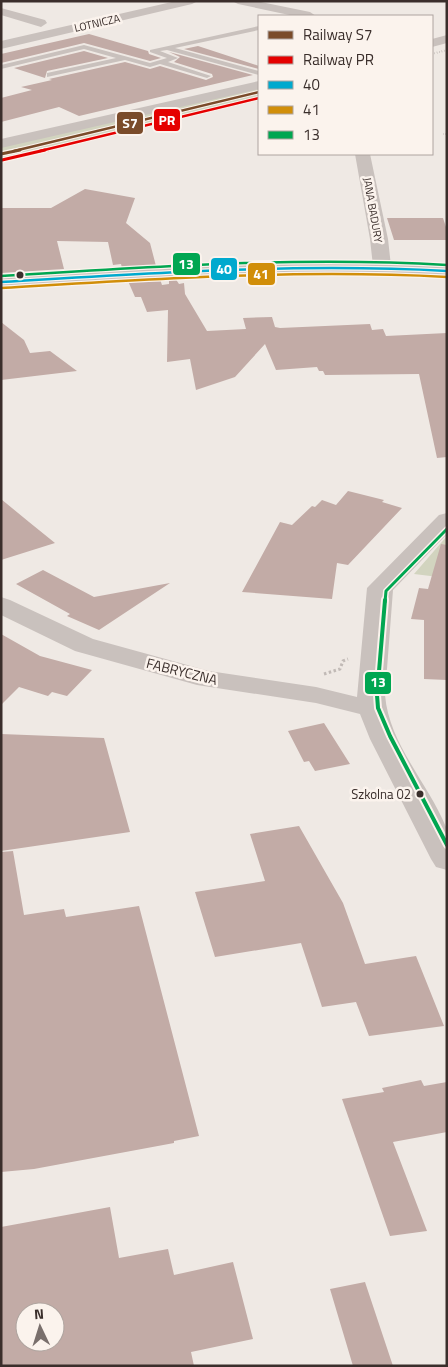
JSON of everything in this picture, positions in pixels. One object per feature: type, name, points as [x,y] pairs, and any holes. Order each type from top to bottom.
[{"type":"street","name":"LOTNICZA","points":[[1,45],[192,1]]},
{"type":"street","points":[[238,1],[305,15]]},
{"type":"street","points":[[1,11],[41,23]]},
{"type":"street","points":[[433,43],[447,39]]},
{"type":"street","points":[[1,144],[258,85]]},
{"type":"street","name":"JANA BADURY","points":[[362,155],[379,239],[382,266]]},
{"type":"street","points":[[1,282],[269,266],[382,266],[447,271]]},
{"type":"street","points":[[447,520],[380,588],[373,655],[372,709],[384,740],[447,859]]},
{"type":"street","name":"FABRYCZNA","points":[[1,605],[84,645],[207,679],[316,695],[372,709]]},
{"type":"lane","points":[[1,67],[84,47],[150,65],[174,58],[152,51],[258,28]]},
{"type":"lane","points":[[166,48],[258,72]]},
{"type":"lane","points":[[50,75],[125,58]]},
{"type":"lane","points":[[160,62],[207,76]]},
{"type":"path","points":[[321,675],[340,669],[343,661],[350,659]]},
{"type":"green space","points":[[258,86],[258,97],[1,160],[1,147]]},
{"type":"green space","points":[[447,536],[447,578],[414,574]]},
{"type":"building","points":[[89,34],[148,51],[149,54],[161,58],[150,61],[84,43],[1,63],[1,54]]},
{"type":"building","points":[[198,46],[258,66],[258,69],[184,49]]},
{"type":"building","points":[[84,51],[108,58],[47,71],[45,78],[14,68]]},
{"type":"building","points":[[169,52],[253,75],[79,116],[59,107],[1,122],[1,98],[32,90],[21,87],[125,62],[150,69],[160,66],[206,80],[213,77],[212,74],[174,62],[180,57]]},
{"type":"building","points":[[85,189],[135,198],[126,223],[150,243],[156,266],[122,268],[121,264],[113,265],[108,242],[57,241],[64,269],[1,273],[1,208],[51,208]]},
{"type":"building","points":[[387,218],[443,218],[447,230],[447,240],[394,240]]},
{"type":"building","points":[[175,278],[179,284],[184,283],[185,294],[207,331],[246,329],[243,318],[272,317],[275,327],[280,328],[370,324],[372,330],[383,329],[386,336],[447,333],[447,457],[437,458],[419,374],[325,375],[317,367],[276,370],[265,344],[235,377],[196,390],[190,359],[167,362],[168,310],[147,312],[141,297],[135,297],[128,281],[160,279],[162,285],[169,284],[169,279]]},
{"type":"building","points":[[1,322],[24,340],[30,353],[50,351],[77,371],[1,380]]},
{"type":"building","points":[[348,491],[384,500],[382,502],[402,508],[348,565],[337,563],[332,599],[242,592],[280,522],[292,525],[312,506],[315,507],[322,500],[336,505]]},
{"type":"building","points":[[1,499],[29,522],[55,543],[1,560]]},
{"type":"building","points":[[441,544],[447,545],[447,680],[424,679],[424,620],[411,619],[419,588],[428,589]]},
{"type":"building","points":[[43,570],[94,597],[170,583],[99,630],[67,616],[70,614],[16,584]]},
{"type":"building","points":[[1,634],[40,656],[92,670],[67,696],[52,692],[48,696],[19,687],[1,705]]},
{"type":"building","points":[[324,723],[350,764],[315,771],[309,761],[304,762],[288,731]]},
{"type":"building","points":[[1,734],[104,738],[130,832],[1,851]]},
{"type":"building","points":[[299,826],[343,903],[365,964],[416,956],[444,1026],[369,1036],[356,1002],[322,1007],[301,943],[215,957],[195,892],[265,881],[250,834]]},
{"type":"building","points":[[13,851],[24,915],[64,909],[66,917],[139,906],[199,1136],[174,1141],[174,1143],[34,1169],[1,1172],[1,852]]},
{"type":"building","points":[[421,1080],[424,1086],[447,1082],[447,1132],[393,1142],[427,1231],[390,1236],[342,1099],[384,1092],[382,1088]]},
{"type":"building","points":[[110,1207],[119,1258],[168,1249],[174,1275],[233,1262],[253,1339],[191,1352],[194,1366],[1,1366],[1,1227]]},
{"type":"building","points":[[365,1282],[393,1366],[353,1366],[330,1289]]},
{"type":"railway","points":[[433,54],[447,50]]},
{"type":"railway","points":[[43,151],[258,99]]},
{"type":"railway","points":[[1,161],[49,150]]},
{"type":"rail line","name":"S7","points":[[1,154],[258,92]]},
{"type":"rail line","name":"PR","points":[[2,160],[258,98]]},
{"type":"transit line","name":"13","points":[[1,276],[168,265],[280,261],[335,260],[447,265]]},
{"type":"transit line","name":"40","points":[[1,282],[280,267],[391,268],[447,271]]},
{"type":"transit line","name":"41","points":[[1,288],[280,273],[391,274],[447,277]]},
{"type":"transit line","name":"13","points":[[447,529],[386,591],[377,695],[378,708],[390,736],[447,845]]},
{"type":"place","name":"Szkolna 02","points":[[420,794]]}]
